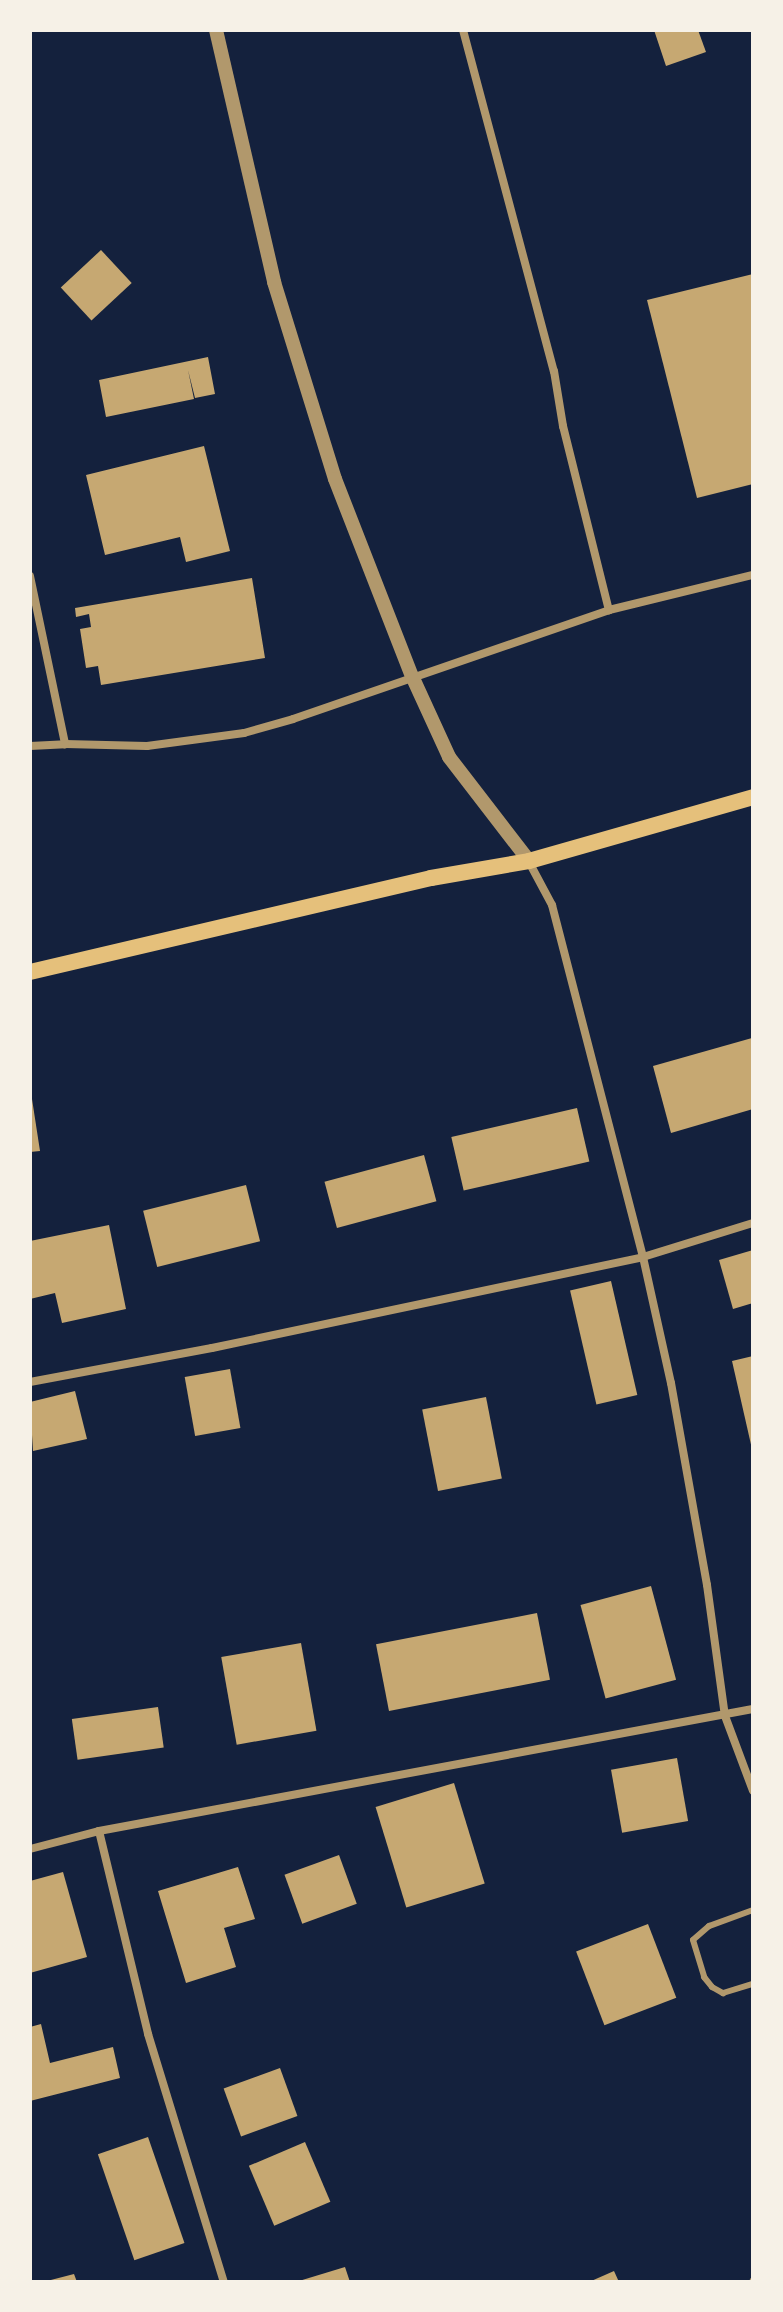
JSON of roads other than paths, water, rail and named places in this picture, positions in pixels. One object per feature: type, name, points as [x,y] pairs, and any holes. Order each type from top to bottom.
[{"type":"main road","points":[[30,972],[431,878],[529,861],[753,797]]},
{"type":"street","points":[[216,30],[295,359],[335,479],[412,676],[449,757],[529,861],[552,905],[643,1257],[677,1414],[707,1585],[725,1716],[753,1791]]},
{"type":"street","points":[[463,30],[554,371],[563,426],[609,610]]},
{"type":"street","points":[[30,746],[147,746],[244,733],[609,610],[753,575]]},
{"type":"street","points":[[30,576],[65,744]]},
{"type":"street","points":[[30,1382],[212,1348],[643,1257],[753,1223]]},
{"type":"street","points":[[30,1849],[99,1831],[753,1709]]},
{"type":"street","points":[[99,1831],[148,2034],[224,2282]]},
{"type":"lane","points":[[753,1910],[709,1926],[693,1940],[704,1977],[712,1987],[723,1993],[753,1984]]}]
